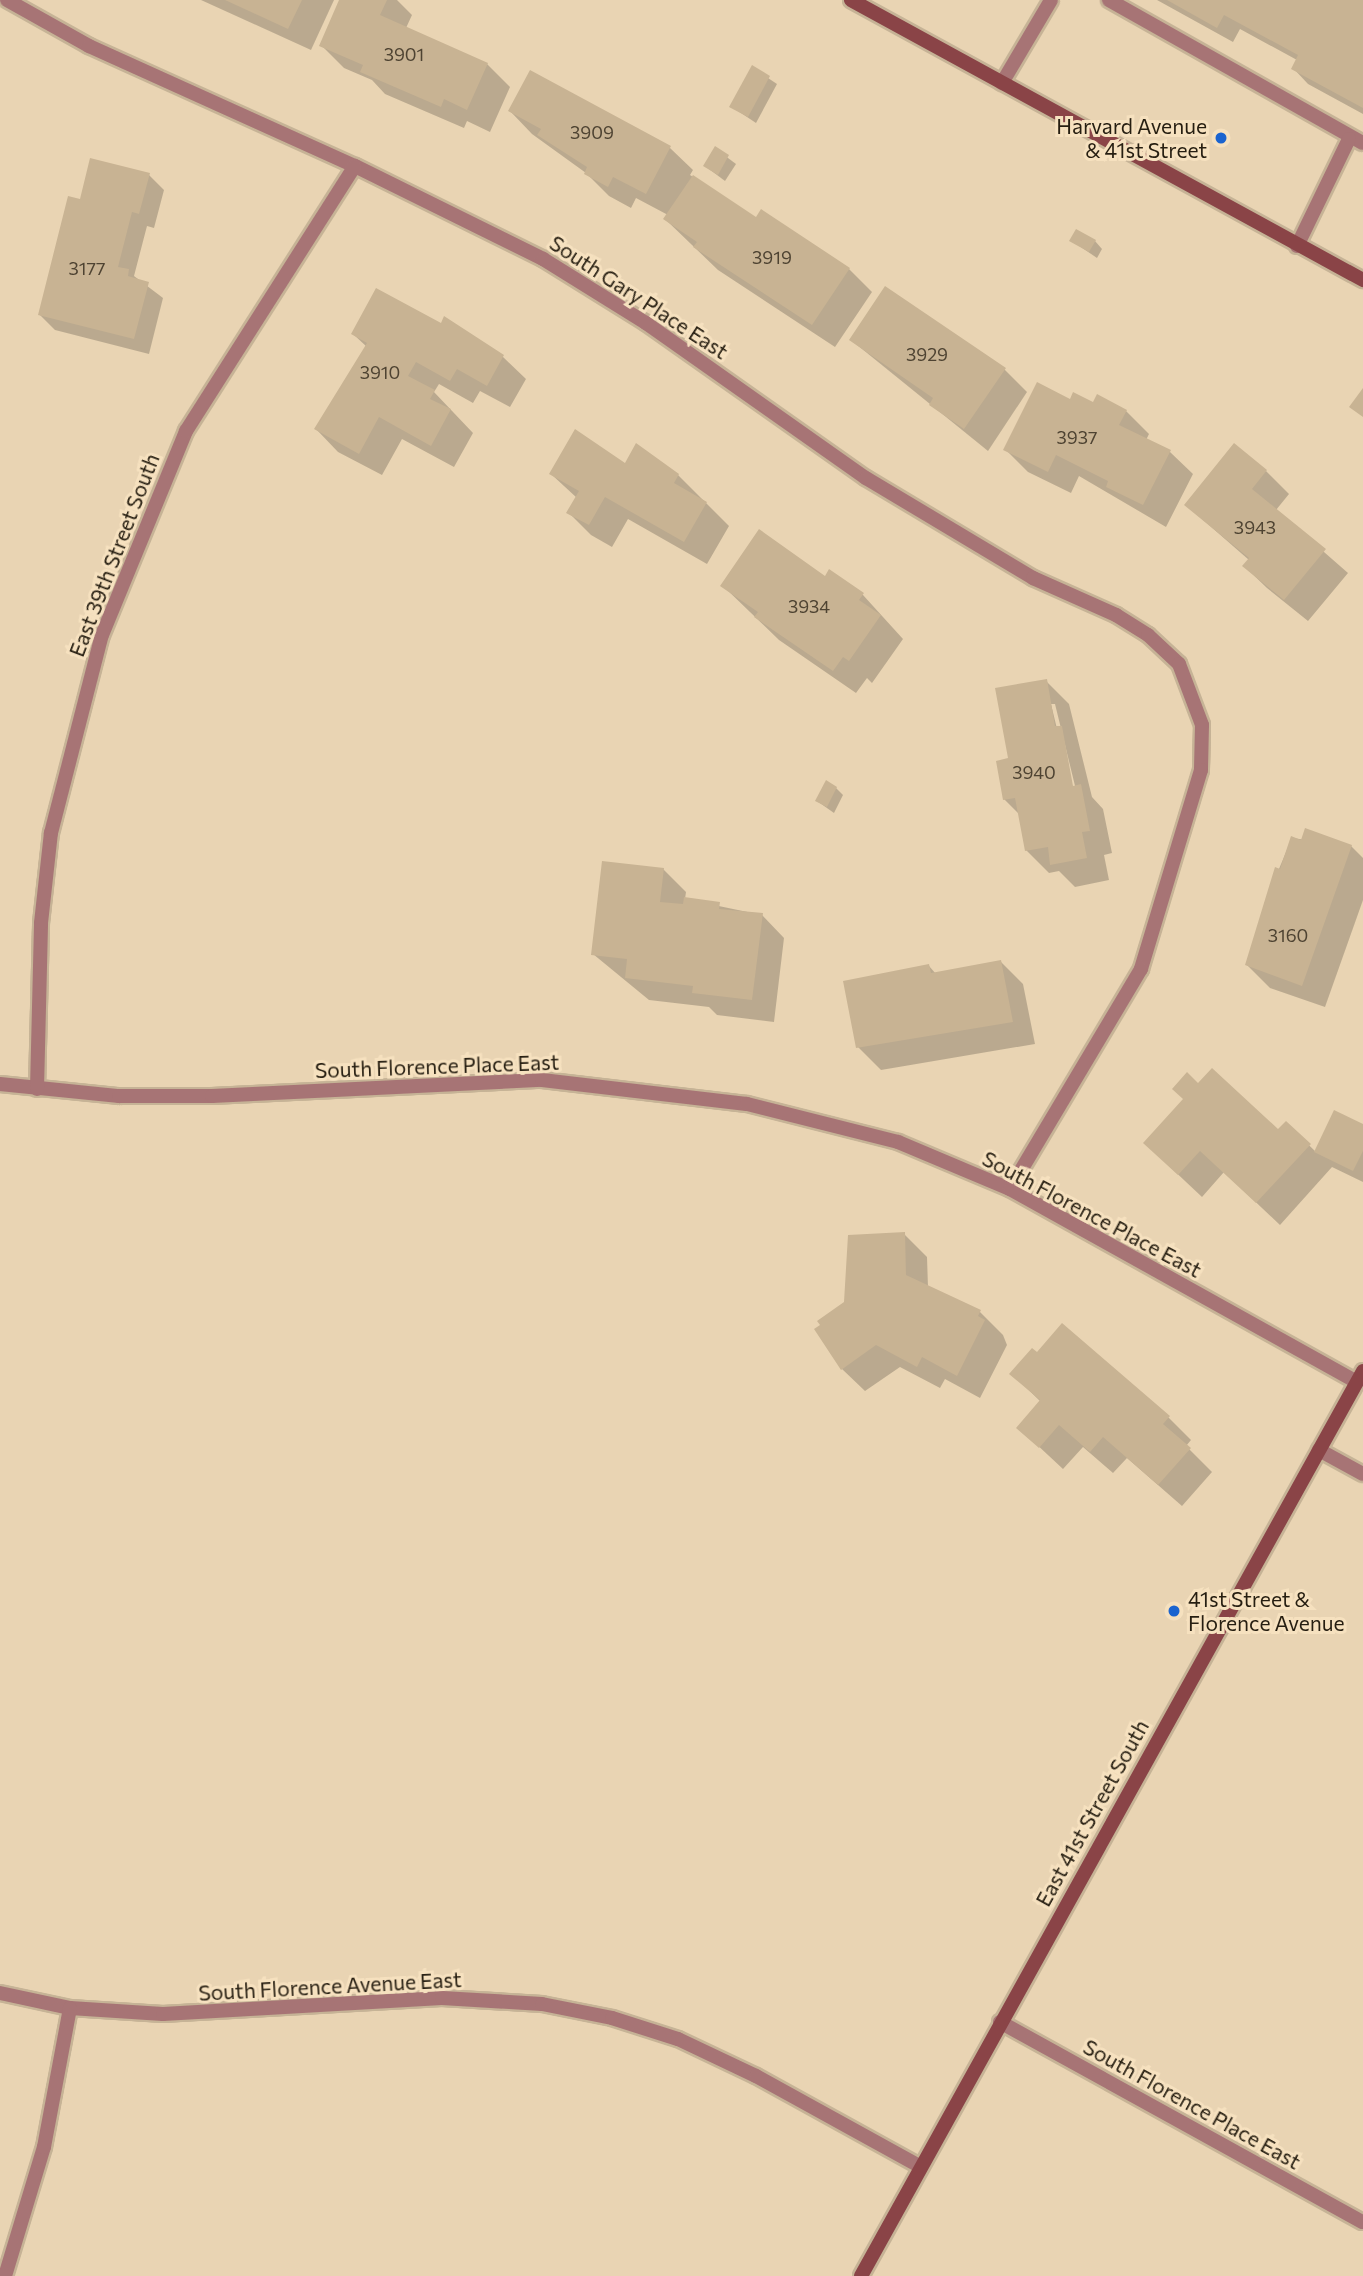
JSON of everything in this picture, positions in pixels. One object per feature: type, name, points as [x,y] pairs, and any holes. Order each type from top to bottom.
[{"type":"main road","points":[[851,0],[1363,280]]},
{"type":"main road","name":"East 41st Street South","points":[[860,2276],[1360,1376]]},
{"type":"street","name":"South Gary Place East","points":[[7,0],[89,46],[355,166],[543,259],[597,292],[866,478],[1033,578],[1116,615],[1148,635],[1178,664],[1202,725],[1201,770],[1141,970],[1010,1189]]},
{"type":"street","points":[[1002,83],[1051,0]]},
{"type":"street","points":[[1109,0],[1356,141],[1297,246]]},
{"type":"street","name":"East 39th Street South","points":[[37,1089],[41,923],[51,833],[102,635],[186,431],[355,166]]},
{"type":"street","name":"South Florence Place East","points":[[0,1084],[37,1089],[212,1096],[542,1080],[676,1094],[817,1120],[898,1142],[1010,1189],[1360,1376]]},
{"type":"street","points":[[1319,1450],[1363,1474]]},
{"type":"street","name":"South Florence Avenue East","points":[[0,1993],[71,2008],[163,2014],[442,1997],[542,2004],[612,2018],[678,2039],[756,2076],[921,2167]]},
{"type":"street","points":[[5,2276],[44,2147],[71,2008]]},
{"type":"street","name":"South Florence Place East","points":[[1000,2022],[1363,2222]]},
{"type":"building","points":[[225,0],[302,0],[288,29]]},
{"type":"building","points":[[339,0],[387,0],[380,15],[488,63],[467,110],[444,99],[441,107],[360,72],[363,65],[319,46]]},
{"type":"building","points":[[1167,0],[1363,0],[1363,108],[1291,69],[1298,55],[1224,15],[1217,28]]},
{"type":"building","points":[[752,65],[770,76],[748,117],[729,107]]},
{"type":"building","points":[[530,70],[671,146],[646,194],[613,177],[608,187],[584,174],[587,167],[537,135],[541,129],[508,111]]},
{"type":"building","points":[[715,146],[729,155],[718,175],[703,166]]},
{"type":"building","points":[[90,158],[150,173],[139,214],[132,212],[118,267],[129,269],[128,276],[149,282],[134,339],[38,315],[68,196],[80,199]]},
{"type":"building","points":[[693,175],[756,217],[761,209],[850,268],[812,325],[693,247],[697,242],[663,219]]},
{"type":"building","points":[[1076,229],[1096,240],[1089,252],[1069,241]]},
{"type":"building","points":[[885,286],[1006,368],[964,429],[929,405],[933,398],[849,340]]},
{"type":"building","points":[[376,288],[441,323],[444,316],[504,355],[487,386],[457,369],[450,381],[416,362],[408,376],[435,390],[430,399],[451,409],[431,446],[379,417],[359,454],[314,429],[367,343],[351,334]]},
{"type":"building","points":[[1037,382],[1070,399],[1073,392],[1093,402],[1097,394],[1127,410],[1119,425],[1171,450],[1143,505],[1106,487],[1108,481],[1056,455],[1048,472],[1003,450]]},
{"type":"building","points":[[1363,388],[1363,417],[1349,407]]},
{"type":"building","points":[[575,429],[625,463],[636,443],[679,474],[674,483],[707,502],[684,542],[605,497],[589,525],[566,513],[579,491],[549,474]]},
{"type":"building","points":[[1234,443],[1267,470],[1252,489],[1326,549],[1284,600],[1242,566],[1249,558],[1184,505]]},
{"type":"building","points":[[759,529],[825,576],[829,569],[864,593],[859,600],[881,615],[849,661],[843,657],[833,671],[754,617],[758,612],[720,586]]},
{"type":"building","points":[[1047,679],[1055,726],[1062,726],[1073,786],[1081,784],[1090,831],[1082,832],[1087,858],[1050,865],[1048,847],[1025,851],[1015,798],[1003,800],[996,761],[1008,758],[995,688]]},
{"type":"building","points":[[826,780],[837,787],[827,807],[815,801]]},
{"type":"building","points":[[1305,828],[1352,845],[1302,986],[1245,965],[1275,867],[1280,869],[1291,836],[1301,840]]},
{"type":"building","points":[[602,861],[664,868],[660,902],[683,904],[684,897],[720,902],[719,909],[763,913],[752,1000],[692,993],[693,986],[625,978],[627,959],[591,955]]},
{"type":"building","points":[[1001,960],[1013,1022],[856,1048],[843,981],[929,964],[931,973]]},
{"type":"building","points":[[1212,1068],[1278,1129],[1286,1121],[1311,1144],[1256,1203],[1200,1151],[1178,1175],[1143,1143],[1183,1099],[1172,1089],[1187,1072],[1198,1083]]},
{"type":"building","points":[[1334,1110],[1363,1124],[1363,1151],[1353,1171],[1314,1152]]},
{"type":"building","points":[[905,1232],[906,1275],[981,1310],[978,1316],[985,1320],[957,1376],[922,1357],[917,1367],[876,1345],[841,1370],[814,1329],[820,1325],[817,1321],[844,1302],[848,1235]]},
{"type":"building","points":[[1062,1323],[1170,1416],[1163,1424],[1191,1448],[1158,1485],[1103,1437],[1090,1452],[1059,1425],[1039,1448],[1016,1428],[1040,1400],[1009,1374],[1032,1348],[1037,1352]]},
{"type":"place","name":"Harvard Avenue & 41st Street","points":[[1221,138]]},
{"type":"place","name":"41st Street & Florence Avenue","points":[[1174,1611]]}]
